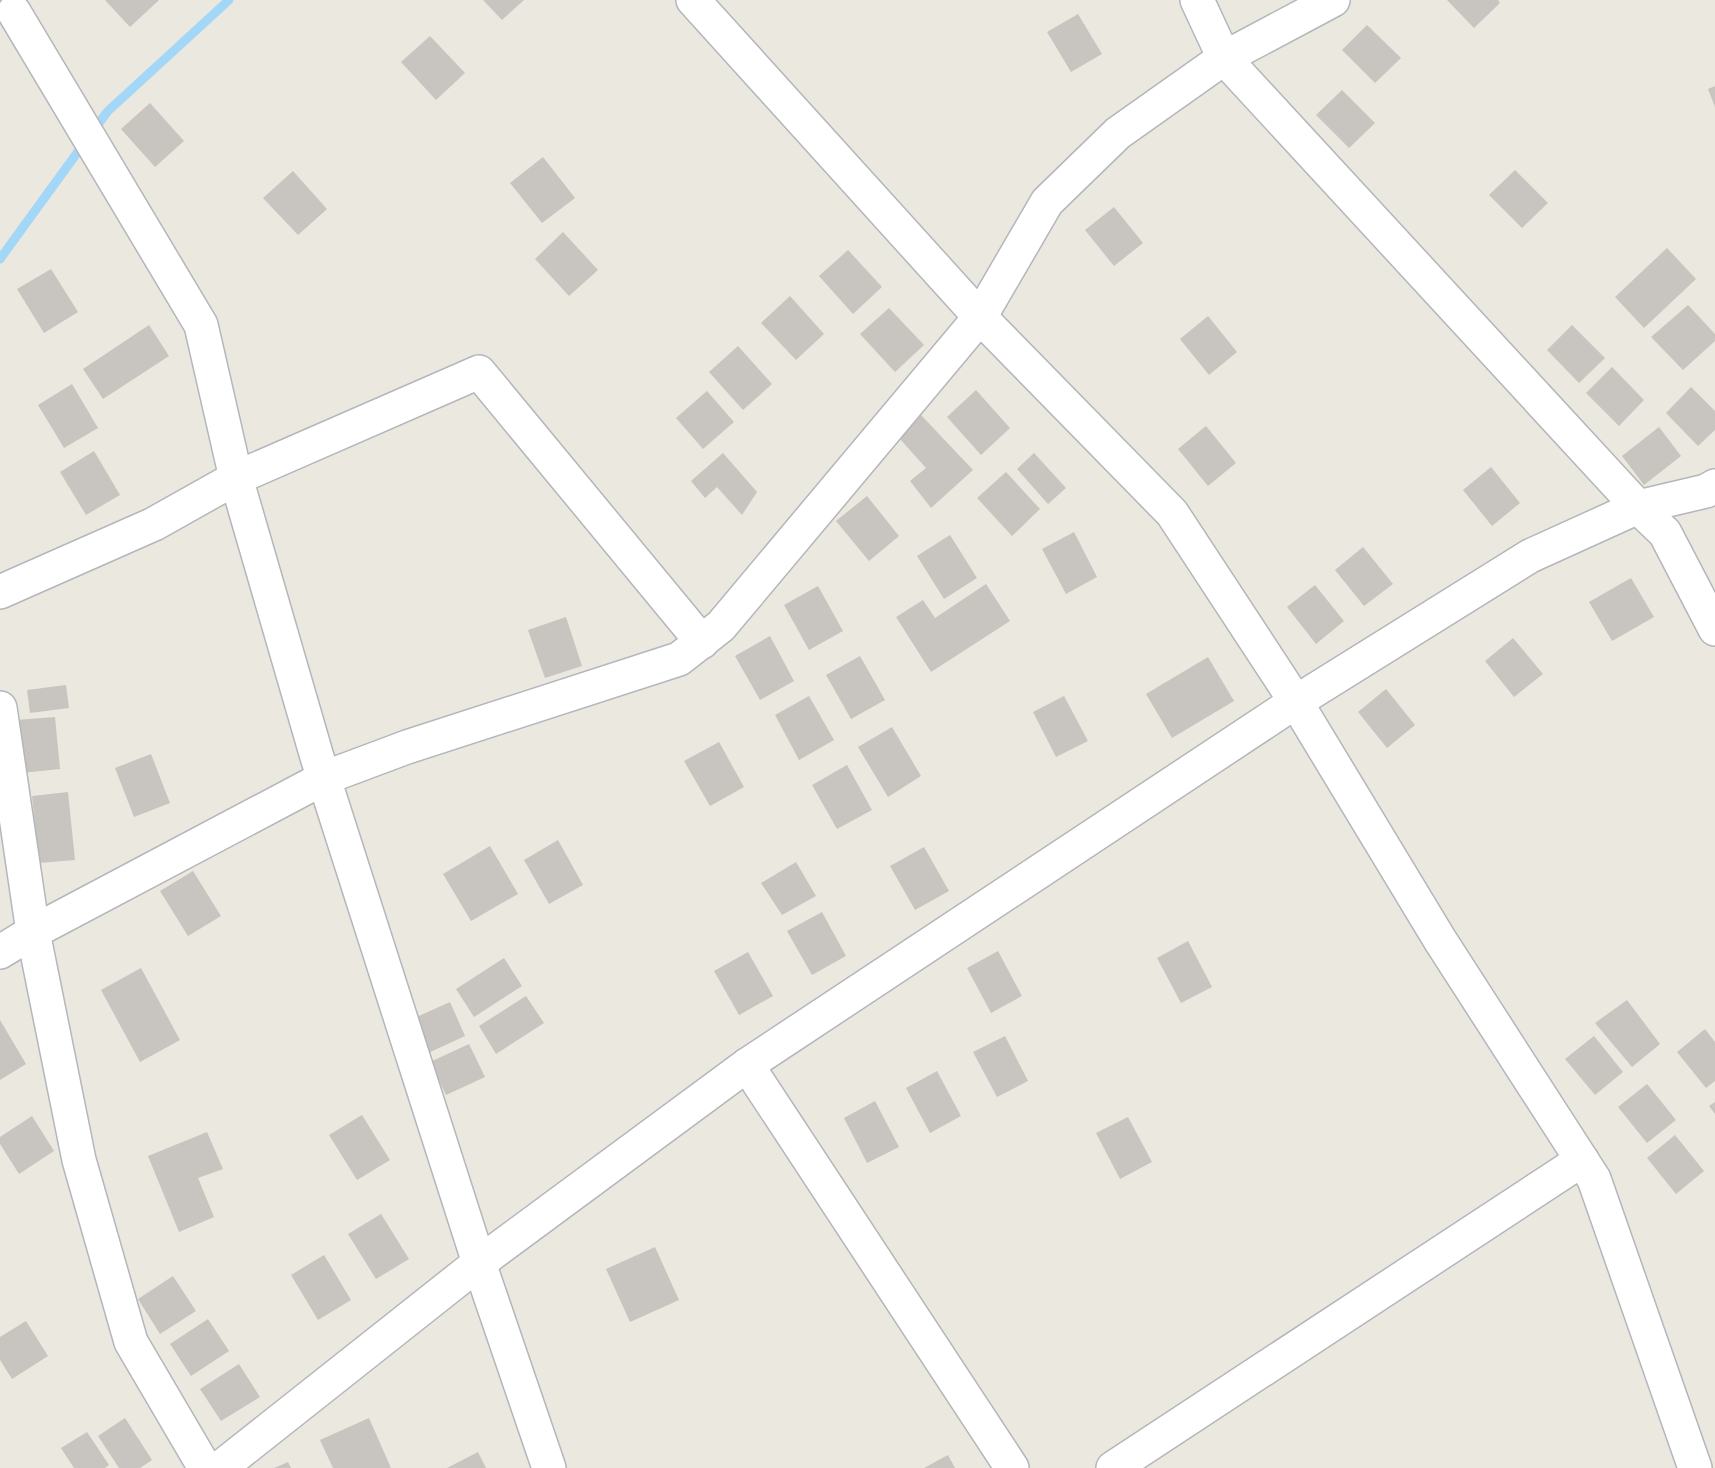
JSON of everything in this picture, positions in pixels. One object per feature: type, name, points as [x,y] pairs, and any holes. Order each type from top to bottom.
[{"type":"street","points":[[1197,0],[1224,58],[1638,507],[1665,533],[1715,629]]},
{"type":"street","points":[[0,952],[33,932],[324,778],[407,747],[679,659],[721,626],[980,317],[1047,202],[1118,133],[1224,58],[1333,0]]},
{"type":"street","points":[[707,5],[980,317],[1172,513],[1296,702],[1440,940],[1594,1179],[1695,1468]]},
{"type":"street","points":[[14,13],[201,325],[236,478],[324,778],[479,1263],[549,1468]]},
{"type":"street","points":[[0,592],[154,524],[236,478],[479,372],[702,642]]},
{"type":"street","points":[[220,1468],[479,1263],[747,1065],[1296,702],[1530,556],[1638,507],[1706,491],[1715,486]]},
{"type":"street","points":[[0,708],[33,932],[79,1160],[131,1342],[206,1468]]},
{"type":"street","points":[[747,1065],[1012,1468]]},
{"type":"street","points":[[1113,1468],[1582,1160]]},
{"type":"building","points":[[105,0],[159,0],[130,27]]},
{"type":"building","points":[[483,0],[524,0],[502,20]]},
{"type":"building","points":[[1447,0],[1498,0],[1500,3],[1474,28]]},
{"type":"building","points":[[1078,14],[1102,54],[1071,72],[1047,32]]},
{"type":"building","points":[[1367,25],[1401,58],[1375,83],[1342,50]]},
{"type":"building","points":[[430,36],[465,73],[436,100],[401,62]]},
{"type":"building","points":[[1715,86],[1715,107],[1708,89]]},
{"type":"building","points":[[1342,90],[1375,123],[1349,148],[1316,115]]},
{"type":"building","points":[[150,103],[184,141],[155,167],[121,129]]},
{"type":"building","points":[[543,157],[575,198],[542,223],[510,183]]},
{"type":"building","points":[[1515,170],[1548,203],[1522,228],[1489,195]]},
{"type":"building","points":[[293,171],[327,209],[298,235],[263,198]]},
{"type":"building","points":[[1114,207],[1143,243],[1114,266],[1085,230]]},
{"type":"building","points":[[563,232],[598,270],[569,296],[535,259]]},
{"type":"building","points":[[1667,248],[1696,279],[1644,328],[1615,297]]},
{"type":"building","points":[[848,250],[882,287],[853,314],[819,276]]},
{"type":"building","points":[[51,269],[78,312],[44,333],[17,289]]},
{"type":"building","points":[[790,296],[824,334],[796,360],[761,323]]},
{"type":"building","points":[[1688,305],[1715,334],[1715,341],[1683,370],[1651,337]]},
{"type":"building","points":[[889,308],[924,345],[895,372],[860,334]]},
{"type":"building","points":[[1208,316],[1237,352],[1209,375],[1180,339]]},
{"type":"building","points":[[149,325],[169,356],[103,399],[83,369]]},
{"type":"building","points":[[1572,325],[1605,358],[1579,383],[1547,350]]},
{"type":"building","points":[[738,346],[772,384],[743,410],[709,372]]},
{"type":"building","points":[[1612,367],[1644,400],[1619,426],[1586,393]]},
{"type":"building","points":[[72,384],[98,428],[64,448],[38,405]]},
{"type":"building","points":[[1691,387],[1715,411],[1715,430],[1698,446],[1666,413]]},
{"type":"building","points":[[976,390],[1010,428],[981,455],[947,417]]},
{"type":"building","points":[[707,391],[734,422],[703,449],[676,418]]},
{"type":"building","points":[[921,415],[973,470],[931,508],[910,481],[926,468],[900,439]]},
{"type":"building","points":[[1206,426],[1236,463],[1208,486],[1178,449]]},
{"type":"building","points":[[1659,427],[1681,456],[1644,485],[1622,456]]},
{"type":"building","points":[[94,451],[120,495],[86,515],[60,472]]},
{"type":"building","points":[[723,453],[757,492],[742,515],[717,487],[705,498],[691,481]]},
{"type":"building","points":[[1034,453],[1066,488],[1048,504],[1017,469]]},
{"type":"building","points":[[1491,467],[1520,503],[1492,526],[1463,490]]},
{"type":"building","points":[[1006,472],[1040,509],[1012,536],[977,498]]},
{"type":"building","points":[[867,496],[899,536],[869,561],[836,521]]},
{"type":"building","points":[[1074,532],[1097,577],[1066,594],[1042,549]]},
{"type":"building","points":[[950,535],[977,578],[944,599],[917,556]]},
{"type":"building","points":[[1363,547],[1393,584],[1364,606],[1335,570]]},
{"type":"building","points":[[1631,578],[1654,617],[1612,641],[1589,602]]},
{"type":"building","points":[[986,584],[1010,621],[931,672],[896,617],[923,600],[935,618]]},
{"type":"building","points":[[1315,585],[1344,621],[1316,644],[1287,607]]},
{"type":"building","points":[[818,586],[843,631],[809,650],[784,605]]},
{"type":"building","points":[[566,617],[582,666],[545,678],[528,630]]},
{"type":"building","points":[[770,636],[794,681],[760,700],[735,656]]},
{"type":"building","points":[[1513,638],[1543,674],[1514,697],[1485,661]]},
{"type":"building","points":[[860,656],[885,700],[851,719],[826,675]]},
{"type":"building","points":[[1208,657],[1234,701],[1172,738],[1146,694]]},
{"type":"building","points":[[66,685],[69,708],[30,713],[27,690]]},
{"type":"building","points":[[1386,689],[1415,725],[1387,748],[1358,712]]},
{"type":"building","points":[[809,696],[834,740],[799,760],[775,715]]},
{"type":"building","points":[[1064,696],[1088,741],[1056,757],[1033,712]]},
{"type":"building","points":[[55,717],[60,769],[21,773],[16,720]]},
{"type":"building","points":[[892,727],[921,776],[888,797],[858,747]]},
{"type":"building","points":[[719,742],[744,787],[710,806],[684,761]]},
{"type":"building","points":[[151,754],[170,803],[134,817],[115,768]]},
{"type":"building","points":[[847,765],[872,810],[837,829],[812,785]]},
{"type":"building","points":[[68,792],[75,860],[39,863],[32,796]]},
{"type":"building","points":[[558,840],[583,885],[549,904],[524,860]]},
{"type":"building","points":[[490,846],[518,894],[471,921],[443,874]]},
{"type":"building","points":[[924,847],[949,891],[915,910],[890,866]]},
{"type":"building","points":[[796,862],[816,896],[782,915],[761,883]]},
{"type":"building","points":[[193,871],[221,916],[188,936],[160,891]]},
{"type":"building","points":[[822,912],[846,956],[812,975],[787,931]]},
{"type":"building","points":[[1188,941],[1212,987],[1181,1003],[1157,958]]},
{"type":"building","points":[[998,951],[1022,996],[991,1013],[967,968]]},
{"type":"building","points":[[748,952],[773,996],[739,1015],[714,971]]},
{"type":"building","points":[[504,958],[522,986],[474,1017],[456,989]]},
{"type":"building","points":[[141,968],[180,1040],[140,1062],[101,990]]},
{"type":"building","points":[[526,996],[544,1023],[496,1054],[479,1026]]},
{"type":"building","points":[[1627,1000],[1660,1044],[1632,1067],[1595,1023]]},
{"type":"building","points":[[450,1002],[465,1036],[426,1054],[410,1020]]},
{"type":"building","points":[[0,1020],[26,1064],[0,1080]]},
{"type":"building","points":[[1705,1029],[1715,1042],[1715,1081],[1706,1088],[1677,1052]]},
{"type":"building","points":[[1005,1036],[1028,1081],[997,1097],[973,1052]]},
{"type":"building","points":[[1594,1036],[1623,1072],[1595,1095],[1565,1059]]},
{"type":"building","points":[[469,1044],[485,1077],[446,1095],[430,1062]]},
{"type":"building","points":[[937,1071],[961,1116],[930,1133],[906,1088]]},
{"type":"building","points":[[1647,1084],[1676,1120],[1647,1143],[1618,1107]]},
{"type":"building","points":[[875,1101],[899,1147],[867,1163],[844,1118]]},
{"type":"building","points":[[1715,1102],[1715,1114],[1709,1106]]},
{"type":"building","points":[[362,1115],[390,1160],[357,1180],[329,1135]]},
{"type":"building","points":[[32,1116],[54,1151],[19,1174],[0,1144],[0,1137]]},
{"type":"building","points":[[1128,1117],[1152,1162],[1120,1179],[1096,1133]]},
{"type":"building","points":[[207,1132],[223,1169],[198,1178],[214,1217],[179,1232],[148,1156]]},
{"type":"building","points":[[1675,1135],[1704,1171],[1676,1194],[1647,1158]]},
{"type":"building","points":[[381,1214],[409,1259],[376,1279],[348,1234]]},
{"type":"building","points":[[655,1247],[679,1300],[630,1322],[606,1269]]},
{"type":"building","points":[[324,1255],[351,1300],[318,1320],[291,1275]]},
{"type":"building","points":[[173,1276],[196,1311],[160,1334],[138,1299]]},
{"type":"building","points":[[208,1319],[229,1351],[191,1376],[170,1344]]},
{"type":"building","points":[[26,1321],[48,1356],[12,1379],[0,1360],[0,1337]]},
{"type":"building","points":[[239,1364],[260,1397],[221,1421],[200,1389]]},
{"type":"building","points":[[125,1418],[152,1460],[140,1468],[119,1468],[98,1436]]},
{"type":"building","points":[[369,1418],[391,1468],[333,1468],[320,1440]]},
{"type":"building","points":[[87,1432],[109,1465],[105,1468],[74,1468],[61,1448]]},
{"type":"building","points":[[478,1452],[486,1468],[447,1468]]},
{"type":"building","points":[[948,1455],[955,1468],[924,1468]]},
{"type":"building","points":[[288,1462],[291,1468],[274,1468]]},
{"type":"waterway","points":[[93,131],[108,111],[229,0]]},
{"type":"waterway","points":[[0,259],[85,142]]}]
